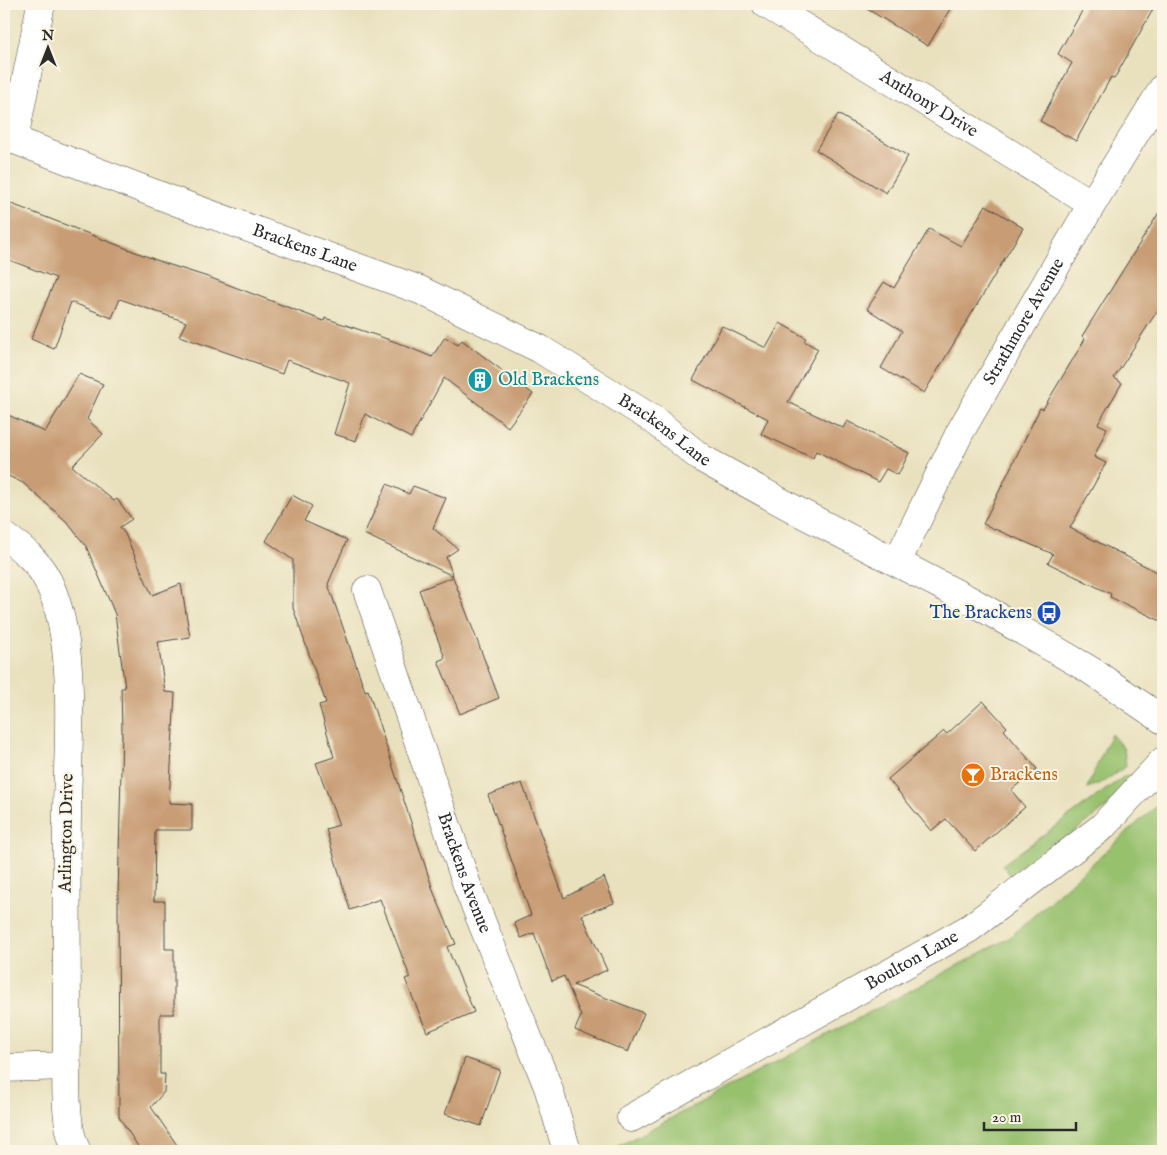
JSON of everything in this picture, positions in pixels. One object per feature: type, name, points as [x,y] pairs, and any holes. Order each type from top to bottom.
[{"type":"street","points":[[9,138],[41,4]]},
{"type":"street","name":"Anthony Drive","points":[[766,4],[1092,204]]},
{"type":"street","name":"Strathmore Avenue","points":[[897,562],[960,432],[1092,204],[1163,88]]},
{"type":"street","name":"Brackens Lane","points":[[9,138],[177,202],[420,290],[540,349],[654,420],[701,458],[803,514],[973,602],[1090,670],[1163,720]]},
{"type":"street","name":"Arlington Drive","points":[[4,536],[30,555],[41,569],[53,596],[65,639],[68,682],[67,1066],[70,1132],[77,1151]]},
{"type":"street","name":"Brackens Avenue","points":[[367,590],[468,888],[548,1087],[567,1151]]},
{"type":"street","name":"Boulton Lane","points":[[631,1118],[970,928],[1102,827],[1163,761]]},
{"type":"street","points":[[4,1068],[67,1066]]},
{"type":"green space","points":[[1111,734],[1124,749],[1126,766],[1103,782],[1087,788]]},
{"type":"green space","points":[[1135,774],[1107,807],[1013,878],[1002,865],[1122,778]]},
{"type":"green space","points":[[1163,800],[1163,1151],[622,1151],[615,1148],[1009,938]]},
{"type":"building","points":[[859,4],[953,4],[928,46]]},
{"type":"building","points":[[1086,4],[1156,4],[1114,79],[1111,77],[1076,141],[1040,121],[1072,63],[1058,54]]},
{"type":"building","points":[[838,114],[908,156],[886,193],[816,150]]},
{"type":"building","points":[[4,201],[164,263],[211,278],[324,321],[325,318],[396,342],[432,357],[445,337],[458,345],[462,340],[533,394],[508,427],[444,378],[411,438],[365,414],[356,441],[334,434],[350,383],[287,360],[282,374],[260,366],[260,364],[179,336],[186,322],[120,299],[112,318],[71,302],[54,349],[31,339],[56,278],[4,258]]},
{"type":"building","points":[[986,205],[1023,228],[924,393],[881,368],[902,331],[867,309],[884,282],[894,288],[929,229],[961,246]]},
{"type":"building","points":[[1163,206],[1163,302],[1114,378],[1122,383],[1098,424],[1107,428],[1094,457],[1106,463],[1070,528],[1163,575],[1163,622],[1110,597],[1111,594],[1048,563],[1053,554],[983,524],[1040,408],[1043,409],[1085,339],[1082,336]]},
{"type":"building","points":[[780,323],[806,338],[804,341],[818,349],[788,402],[843,428],[847,421],[909,453],[898,475],[886,469],[878,482],[816,451],[813,458],[761,434],[768,419],[693,380],[722,326],[766,348]]},
{"type":"building","points":[[79,374],[103,384],[87,419],[103,434],[72,466],[114,501],[117,499],[132,519],[120,527],[125,534],[152,595],[181,584],[190,637],[158,642],[165,692],[175,693],[169,803],[192,804],[192,830],[155,830],[154,901],[165,901],[165,949],[174,949],[174,1014],[160,1014],[160,1074],[165,1074],[164,1092],[151,1107],[181,1151],[141,1151],[119,1117],[118,897],[122,731],[121,688],[125,688],[115,614],[86,546],[66,521],[23,483],[4,474],[4,413],[45,432]]},
{"type":"building","points":[[387,484],[409,494],[413,486],[446,498],[433,528],[458,549],[446,557],[453,576],[364,534]]},
{"type":"building","points":[[292,495],[312,506],[304,521],[347,540],[328,584],[365,691],[368,690],[434,893],[456,944],[447,947],[474,1012],[427,1032],[405,979],[410,977],[380,899],[350,910],[326,829],[339,825],[316,763],[334,757],[319,705],[326,703],[293,608],[293,560],[266,541]]},
{"type":"building","points":[[453,577],[499,698],[460,714],[438,661],[445,658],[419,590]]},
{"type":"building","name":"Brackens","points":[[983,701],[1007,727],[1004,730],[1037,769],[1011,790],[1025,807],[975,851],[946,819],[931,831],[888,779],[944,731],[947,734]]},
{"type":"building","points":[[522,783],[564,898],[604,877],[614,903],[582,915],[607,970],[573,985],[644,1013],[628,1052],[575,1030],[581,1016],[564,976],[552,981],[534,933],[521,938],[514,923],[531,915],[488,795]]},
{"type":"building","points":[[465,1058],[500,1070],[481,1126],[445,1114]]},
{"type":"place","name":"Old Brackens","points":[[480,380]]},
{"type":"place","name":"The Brackens","points":[[1049,613]]},
{"type":"place","name":"Brackens","points":[[973,775]]}]
